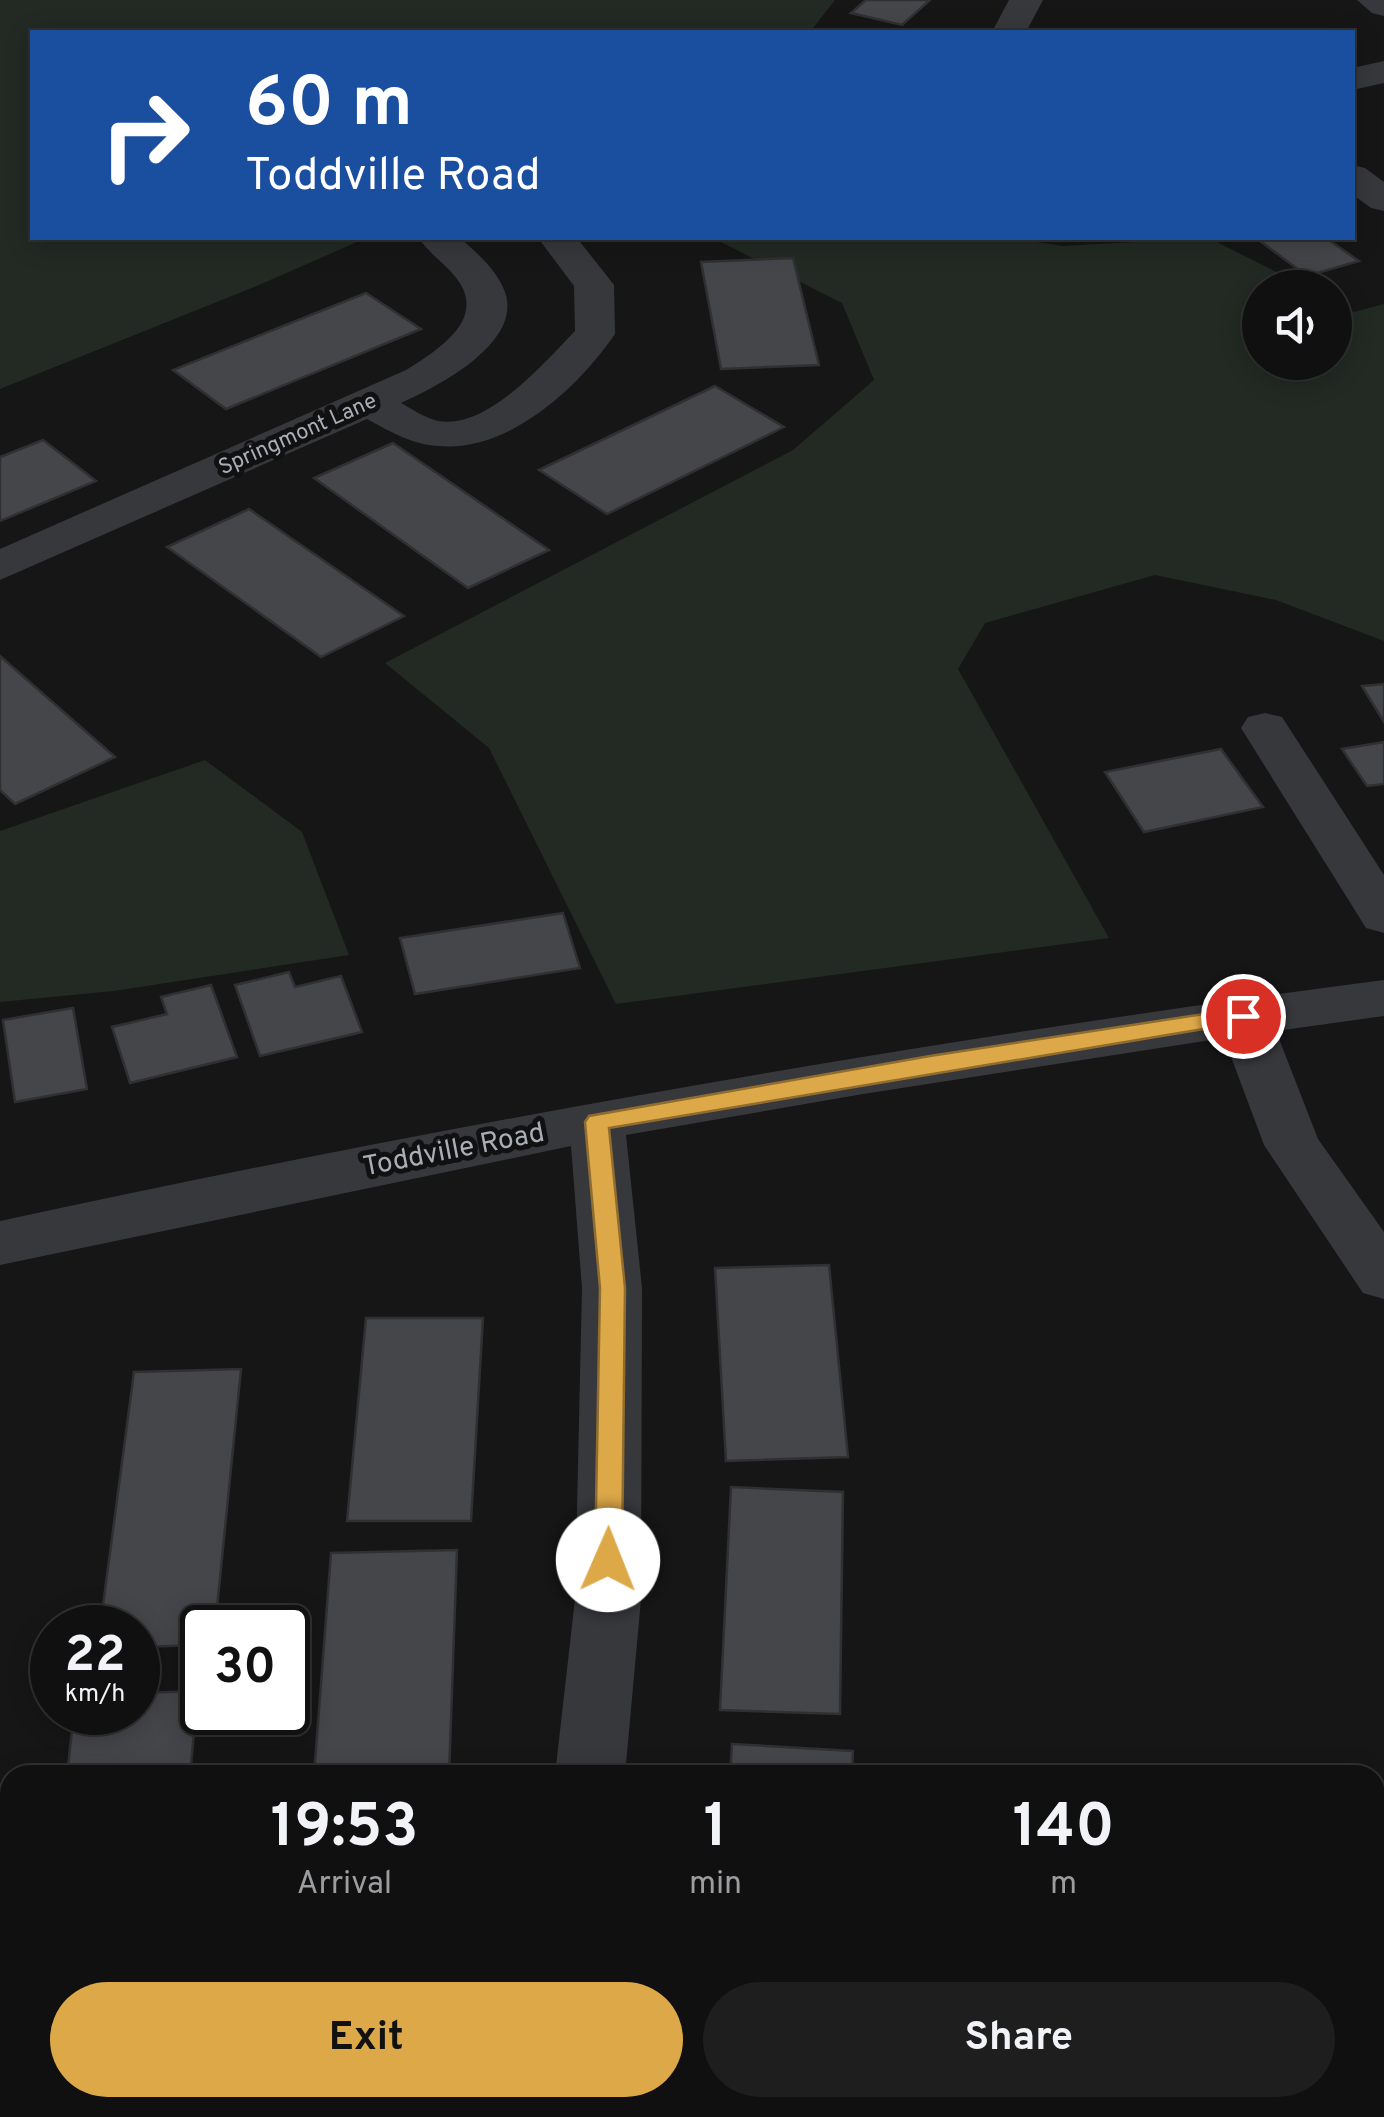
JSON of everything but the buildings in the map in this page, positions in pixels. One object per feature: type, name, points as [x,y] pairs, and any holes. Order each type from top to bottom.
[{"type":"street","points":[[1011,30],[1026,0]]},
{"type":"street","points":[[1374,0],[1384,6]]},
{"type":"street","points":[[1355,78],[1384,72]]},
{"type":"street","points":[[1355,178],[1384,200]]},
{"type":"street","name":"Springmont Lane","points":[[0,566],[370,403],[421,379],[470,346],[486,316],[486,295],[478,278],[440,240]]},
{"type":"street","points":[[370,403],[421,429],[442,434],[471,430],[524,405],[595,334],[594,285],[558,240]]},
{"type":"street","points":[[1265,728],[1384,916]]},
{"type":"street","name":"Toddville Road","points":[[0,1244],[597,1122],[930,1064],[1384,998]]},
{"type":"street","points":[[1243,1016],[1292,1145],[1384,1276]]},
{"type":"street","points":[[591,1765],[608,1599],[612,1288],[597,1122]]},
{"type":"shaded area","points":[[0,0],[835,0],[812,30],[30,30],[30,240],[361,240],[0,389]]},
{"type":"shaded area","points":[[717,240],[1024,240],[1063,246],[1213,240],[1272,270],[1242,270],[1242,380],[1352,380],[1352,311],[1384,304],[1384,641],[1276,600],[1155,575],[985,623],[958,669],[1109,938],[616,1004],[489,748],[385,663],[793,450],[874,380],[842,303]]},
{"type":"shaded area","points":[[205,760],[302,832],[349,955],[114,991],[0,1002],[0,831]]},
{"type":"route","points":[[608,1560],[612,1288],[597,1122],[930,1064],[1243,1016]]}]
